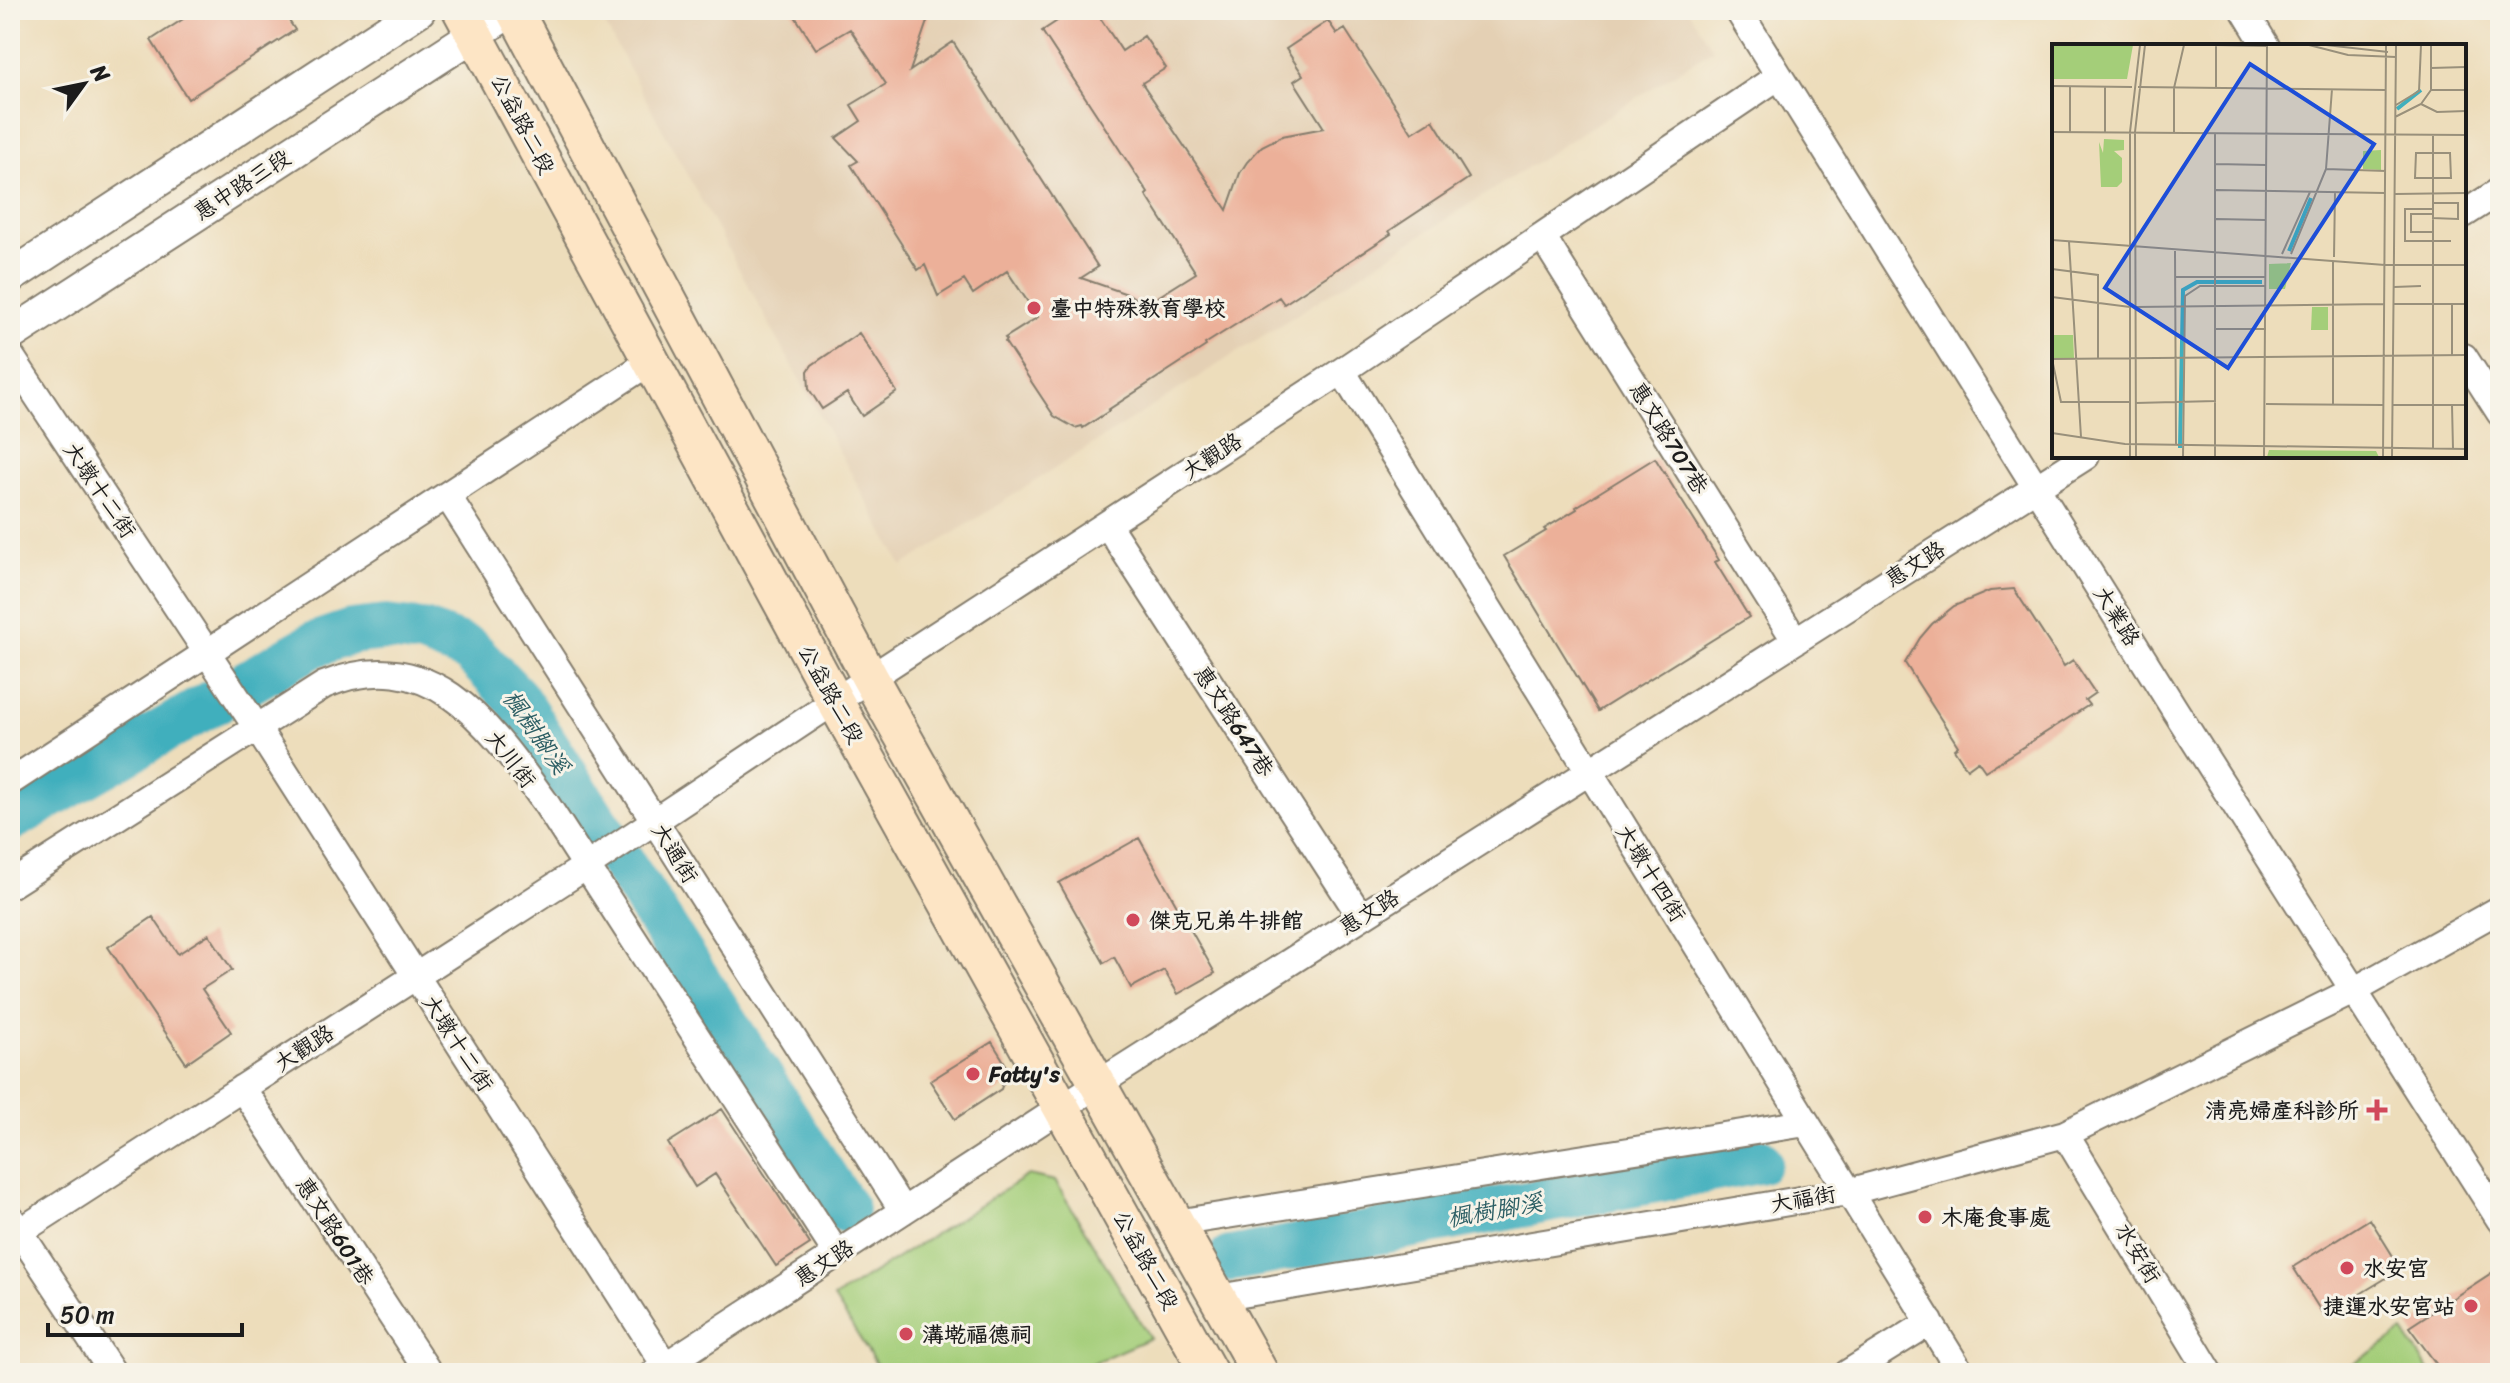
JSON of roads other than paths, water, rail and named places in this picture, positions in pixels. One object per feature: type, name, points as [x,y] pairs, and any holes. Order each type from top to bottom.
[{"type":"main road","name":"公益路二段","points":[[513,10],[870,678],[1260,1373]]},
{"type":"main road","name":"公益路二段","points":[[468,22],[835,701],[1209,1373]]},
{"type":"street","points":[[10,277],[419,10]]},
{"type":"street","name":"惠中路三段","points":[[10,335],[468,22],[513,10]]},
{"type":"street","name":"大業路","points":[[1738,10],[2175,710],[2500,1220]]},
{"type":"street","points":[[2244,10],[2265,44]]},
{"type":"street","name":"大觀路","points":[[13,1229],[242,1088],[592,862],[1342,371],[1779,76]]},
{"type":"street","points":[[2466,213],[2500,191]]},
{"type":"street","name":"惠文路707巷","points":[[1542,236],[1795,640]]},
{"type":"street","name":"大墩十二街","points":[[10,355],[252,720],[663,1371]]},
{"type":"street","points":[[2466,360],[2500,413]]},
{"type":"street","points":[[10,782],[212,659],[447,495],[651,361]]},
{"type":"street","name":"大墩十四街","points":[[1342,371],[1961,1373]]},
{"type":"street","name":"惠文路","points":[[663,1371],[1098,1084],[2083,458]]},
{"type":"street","name":"大通街","points":[[447,495],[648,825],[903,1211]]},
{"type":"street","name":"惠文路647巷","points":[[1107,524],[1361,917]]},
{"type":"street","name":"大川街","points":[[10,885],[252,720],[324,685],[348,676],[378,673],[403,675],[437,687],[462,704],[499,738],[592,862],[837,1254]]},
{"type":"street","name":"大福街","points":[[1218,1298],[1848,1192],[2065,1134],[2355,990],[2500,909]]},
{"type":"street","name":"惠文路601巷","points":[[242,1088],[429,1373]]},
{"type":"street","points":[[1176,1223],[1806,1123]]},
{"type":"street","name":"水安街","points":[[2065,1134],[2210,1373]]},
{"type":"street","points":[[13,1229],[113,1373]]},
{"type":"street","points":[[1848,1373],[1930,1322]]},
{"type":"waterway","name":"楓樹腳溪","points":[[10,819],[313,645],[351,632],[386,628],[423,632],[470,650],[516,698],[846,1210]]},
{"type":"waterway","name":"楓樹腳溪","points":[[1230,1259],[1759,1161]]},
{"type":"place","name":"臺中特殊教育學校","points":[[1034,308]]},
{"type":"place","name":"傑克兄弟牛排館","points":[[1133,920]]},
{"type":"place","name":"Fatty's","points":[[973,1074]]},
{"type":"place","name":"清亮婦產科診所","points":[[2377,1110]]},
{"type":"place","name":"木庵食事處","points":[[1925,1217]]},
{"type":"place","name":"水安宮","points":[[2347,1268]]},
{"type":"place","name":"捷運水安宮站","points":[[2471,1306]]},
{"type":"place","name":"溝墘福德祠","points":[[906,1334]]}]
